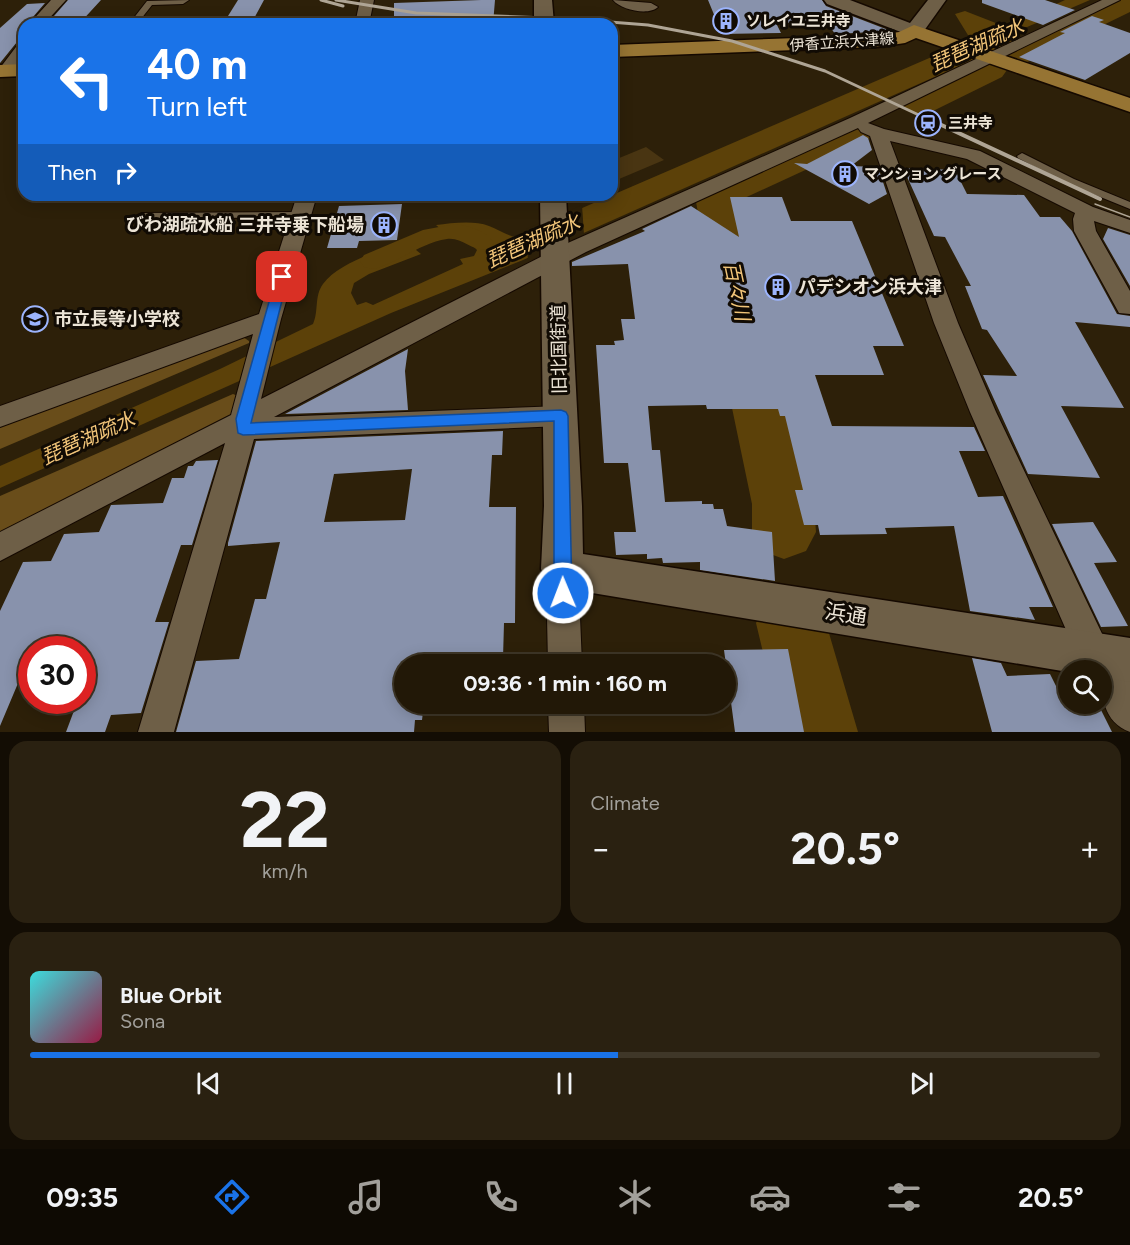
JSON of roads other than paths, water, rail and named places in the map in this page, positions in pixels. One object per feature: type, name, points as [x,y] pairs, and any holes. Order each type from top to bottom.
[{"type":"main road","name":"伊香立浜大津線","points":[[618,51],[857,42],[905,37],[914,31],[1130,105]]},
{"type":"street","points":[[42,18],[59,0]]},
{"type":"street","points":[[363,18],[367,0]]},
{"type":"street","points":[[543,0],[544,18]]},
{"type":"street","points":[[620,0],[624,4],[651,7]]},
{"type":"street","points":[[833,0],[914,31],[936,0]]},
{"type":"street","points":[[0,547],[556,254],[867,128],[987,57],[1113,0]]},
{"type":"street","points":[[8,72],[18,56]]},
{"type":"street","points":[[867,128],[973,155],[1086,211],[1130,227]]},
{"type":"street","points":[[867,128],[983,412],[1112,657],[1130,714]]},
{"type":"street","name":"旧北国街道","points":[[554,204],[561,416],[565,654]]},
{"type":"street","points":[[156,732],[245,417],[269,321],[304,205]]},
{"type":"street","points":[[1086,211],[1083,219],[1086,231],[1127,307]]},
{"type":"street","points":[[0,417],[269,321]]},
{"type":"street","points":[[245,417],[561,416]]},
{"type":"street","name":"浜通","points":[[562,569],[1112,657]]},
{"type":"street","points":[[566,714],[567,732]]},
{"type":"lane","points":[[138,18],[150,3],[183,2],[185,0]]},
{"type":"lane","points":[[1022,156],[1070,181],[1130,206]]},
{"type":"lane","points":[[142,216],[304,205]]},
{"type":"water","name":"琵琶湖疏水","points":[[1065,0],[1090,0],[1011,34],[1013,42],[523,260],[391,313],[0,488],[0,466],[220,369],[313,324],[318,293],[323,284],[330,276],[361,258],[405,241],[421,254],[369,274],[354,283],[351,293],[357,305],[366,302],[373,305],[463,264],[460,259],[474,256],[477,250],[467,240],[451,238],[436,225],[477,223],[515,237],[598,201],[618,201],[618,193],[971,40],[955,14],[965,11],[1006,27]]},
{"type":"waterway","name":"百々川","points":[[1009,58],[1130,1]]},
{"type":"waterway","name":"百々川","points":[[920,103],[990,70]]},
{"type":"waterway","name":"百々川","points":[[784,532],[783,504],[760,408],[716,196],[853,134]]},
{"type":"waterway","name":"琵琶湖疏水","points":[[373,261],[431,235],[444,232],[465,233],[481,243]]},
{"type":"waterway","name":"百々川","points":[[791,623],[820,732]]},
{"type":"tram line","points":[[1095,204],[1130,217]]},
{"type":"railway","points":[[321,0],[343,6]]},
{"type":"railway","points":[[336,0],[416,13],[546,18]]},
{"type":"railway","points":[[618,23],[648,25],[732,41],[825,71],[938,124]]},
{"type":"railway","points":[[935,122],[1100,199]]},
{"type":"place","name":"ソレイユ三井寺","points":[[726,21]]},
{"type":"place","name":"三井寺","points":[[928,123]]},
{"type":"place","name":"マンション グレース","points":[[845,174]]},
{"type":"place","name":"びわ湖疏水船 三井寺乗下船場","points":[[384,225]]},
{"type":"place","name":"パデシオン浜大津","points":[[778,287]]},
{"type":"place","name":"市立長等小学校","points":[[35,319]]}]
